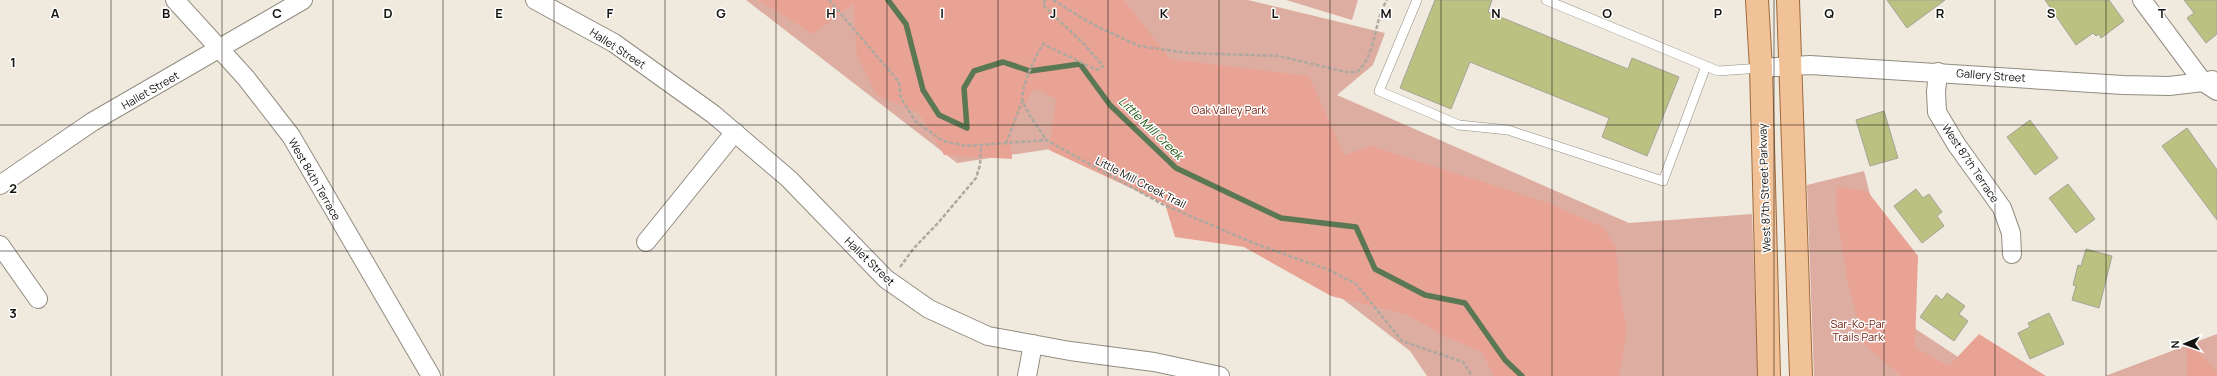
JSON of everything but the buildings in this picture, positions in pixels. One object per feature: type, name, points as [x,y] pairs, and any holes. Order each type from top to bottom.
[{"type":"main road","name":"West 87th Street Parkway","points":[[1757,0],[1761,68],[1769,376]]},
{"type":"main road","points":[[1788,0],[1801,376]]},
{"type":"street","name":"West 84th Terrace","points":[[175,0],[246,78],[291,136],[431,376]]},
{"type":"street","name":"Hallet Street","points":[[0,185],[92,122],[303,0]]},
{"type":"street","name":"Hallet Street","points":[[535,0],[614,43],[735,132],[789,178],[886,279],[929,309],[988,336],[1154,362],[1220,376]]},
{"type":"street","points":[[2142,0],[2212,84]]},
{"type":"street","name":"Gallery Street","points":[[1761,68],[1810,65],[2123,85],[2169,86],[2212,84]]},
{"type":"street","name":"West 87th Terrace","points":[[1938,72],[1936,92],[1937,112],[1956,144],[2002,208],[2011,233],[2012,254]]},
{"type":"street","points":[[646,242],[735,132]]},
{"type":"street","points":[[0,245],[38,299]]},
{"type":"street","points":[[1027,376],[1033,344]]},
{"type":"lane","points":[[1417,0],[1379,91],[1459,126],[1508,130],[1663,181],[1706,66]]},
{"type":"lane","points":[[1546,0],[1718,71],[1761,68]]},
{"type":"path","points":[[829,0],[899,82],[901,98],[915,121],[943,141],[966,146],[1046,140],[1022,101]]},
{"type":"path","points":[[1006,143],[1022,101],[1025,83],[1043,44],[1097,70],[1103,66],[1083,43],[1043,5],[1045,0]]},
{"type":"path","points":[[1053,0],[1094,25],[1139,46],[1188,53],[1279,56],[1346,72],[1357,72],[1366,64],[1381,10],[1387,0]]},
{"type":"path","name":"Little Mill Creek Trail","points":[[1046,140],[1162,204],[1256,244],[1329,270],[1356,284],[1402,341],[1463,362],[1472,376]]},
{"type":"path","points":[[896,273],[914,248],[938,224],[976,178],[980,165],[981,145]]},
{"type":"green space","name":"Oak Valley Park","points":[[746,0],[1248,0],[1385,33],[1373,65],[1337,95],[1629,223],[1752,214],[1758,376],[1427,376],[1410,351],[1322,283],[1057,148],[957,163]]},
{"type":"green space","name":"Oak Valley Park","points":[[759,0],[1124,0],[1170,59],[1309,76],[1344,155],[1371,146],[1551,204],[1603,227],[1616,248],[1619,287],[1627,331],[1619,376],[1494,376],[1482,352],[1446,337],[1408,315],[1331,296],[1244,247],[1175,237],[1165,204],[1049,150],[1056,99],[1034,88],[1010,132],[1012,159],[944,155],[919,113],[877,95],[857,56],[853,4],[813,34]]},
{"type":"green space","points":[[1286,0],[1358,0],[1352,20]]},
{"type":"green space","name":"Sar-Ko-Par Trails Park","points":[[1864,171],[1902,320],[1987,376],[1814,376],[1807,185]]},
{"type":"green space","points":[[1837,186],[1868,192],[1918,256],[1915,348],[1949,366],[1979,334],[2046,376],[1899,376],[1900,375],[1864,344],[1847,279],[1836,209]]},
{"type":"green space","points":[[2217,334],[2217,376],[2105,376]]},
{"type":"green space","points":[[2187,339],[2217,373],[2217,376],[2187,376]]},
{"type":"waterway","name":"Little Mill Creek","points":[[888,0],[906,24],[923,90],[939,115],[967,128],[964,88],[974,71],[1003,62],[1030,71],[1080,64],[1110,105],[1176,168],[1281,218],[1356,227],[1375,269],[1425,295],[1465,303],[1505,360],[1522,376]]}]
